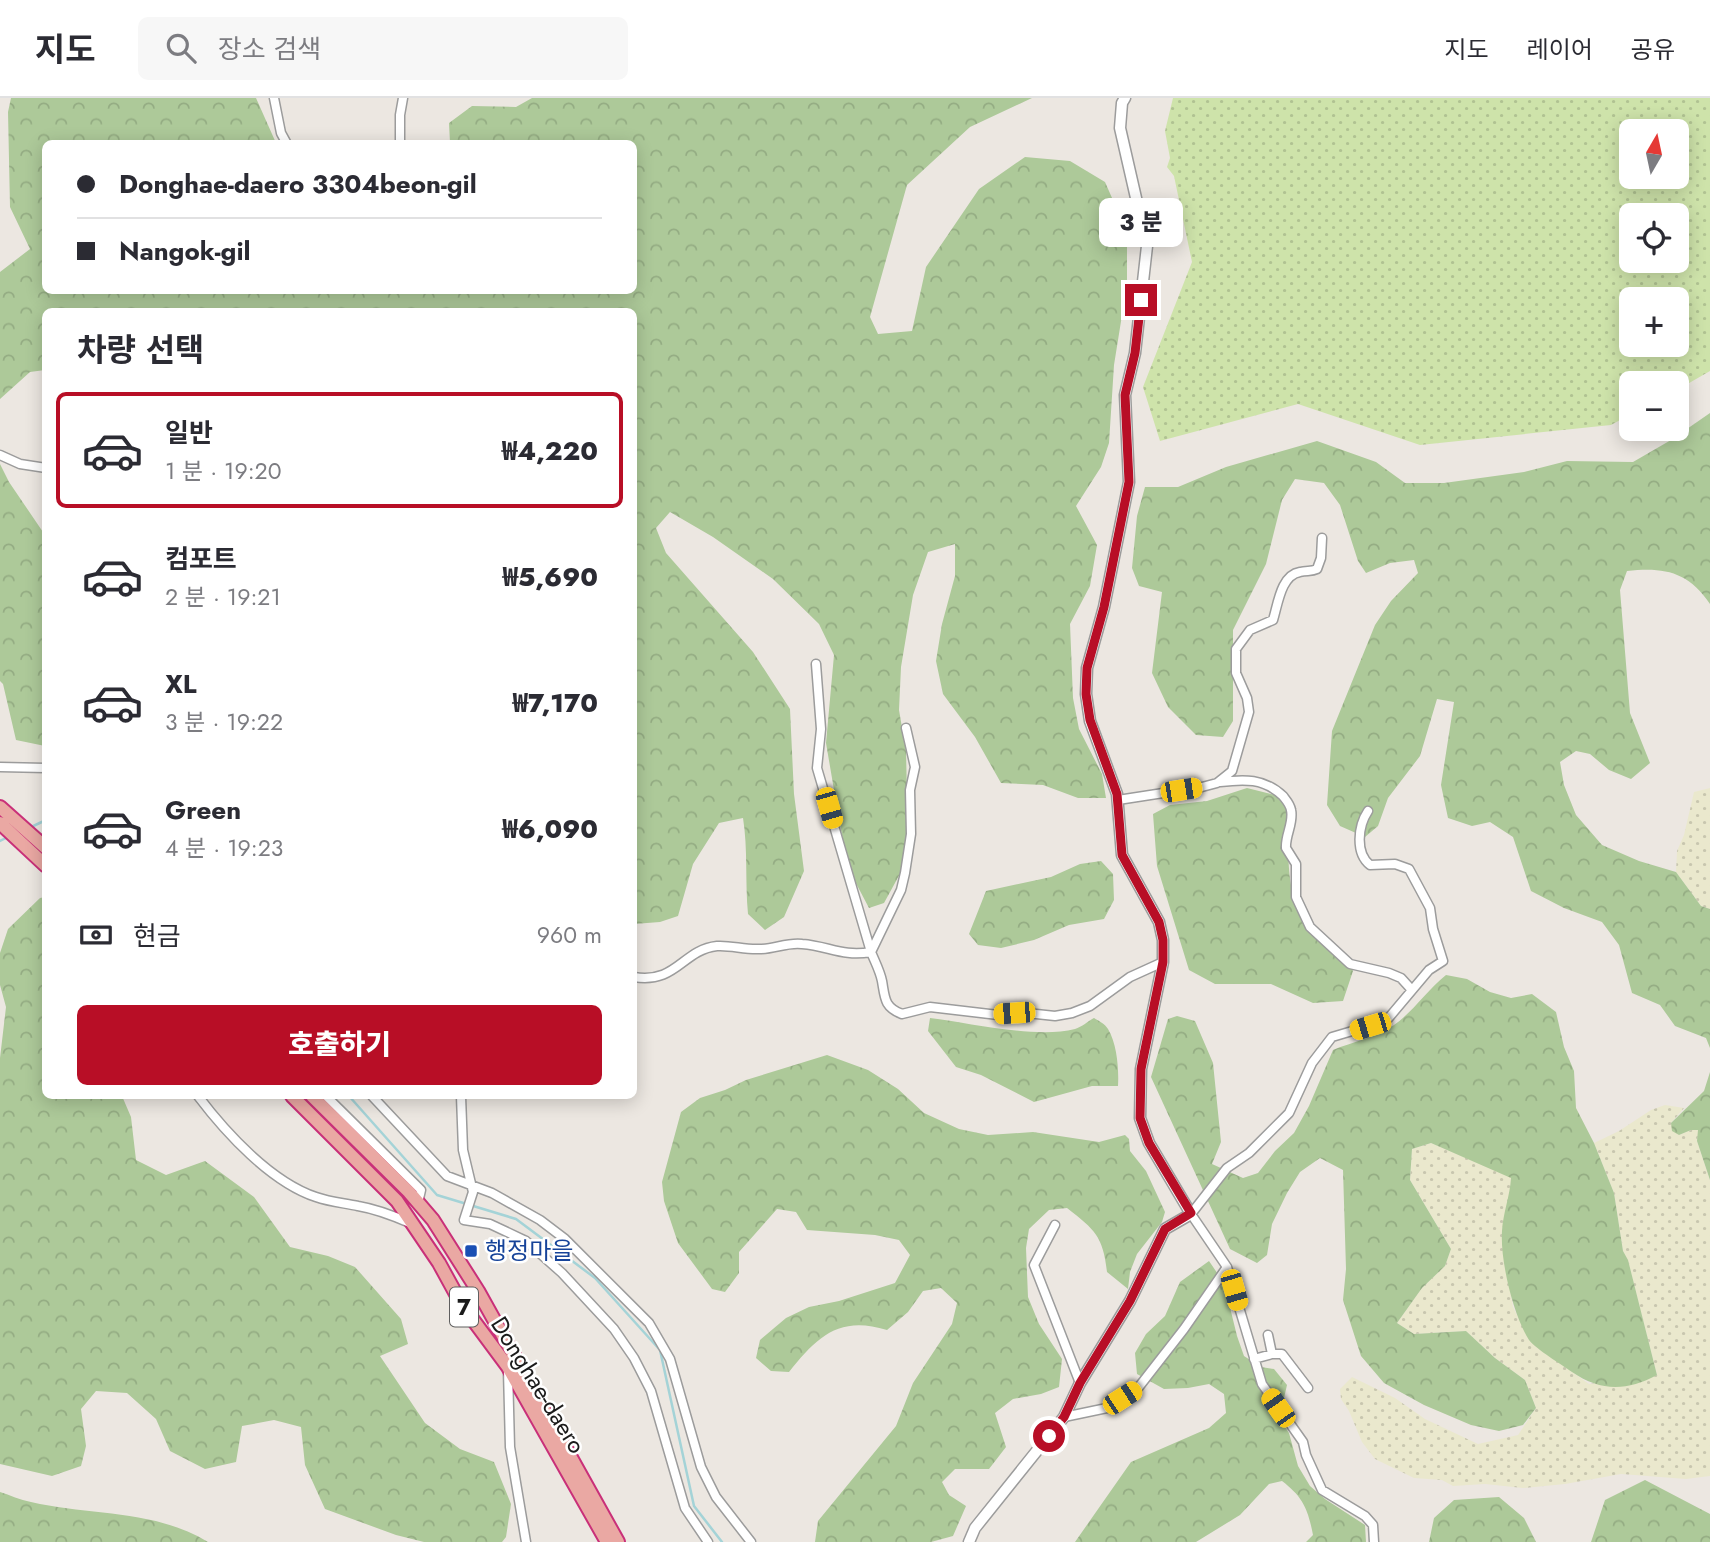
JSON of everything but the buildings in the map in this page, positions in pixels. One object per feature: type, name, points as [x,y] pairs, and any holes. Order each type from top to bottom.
[{"type":"highway","points":[[2,817],[42,845]]},
{"type":"highway","points":[[2,817],[42,862]]},
{"type":"highway","name":"Donghae-daero","points":[[295,1099],[397,1200],[439,1263],[462,1305],[508,1367],[607,1542]]},
{"type":"highway","name":"Donghae-daero","points":[[315,1099],[433,1220],[458,1258],[618,1542]]},
{"type":"street","points":[[274,98],[285,140]]},
{"type":"street","points":[[400,140],[403,98]]},
{"type":"street","points":[[1125,98],[1122,103],[1120,128],[1147,246],[1135,353],[1125,395],[1129,482],[1104,607],[1087,668],[1086,694],[1090,720],[1118,800],[1122,855],[1159,922],[1163,940],[1163,962],[1141,1069],[1140,1118],[1149,1143],[1227,1266],[1262,1384],[1303,1442],[1322,1490],[1365,1516],[1374,1525],[1374,1542]]},
{"type":"street","points":[[0,455],[20,464],[42,467]]},
{"type":"street","points":[[1217,783],[1232,771],[1249,712],[1247,698],[1236,673],[1236,649],[1250,630],[1273,620],[1289,578],[1299,572],[1317,569],[1321,558],[1322,538]]},
{"type":"street","points":[[816,664],[821,729],[817,768],[882,981],[884,1000],[895,1011],[902,1014],[930,1007],[998,1015],[1027,1013],[1055,1016],[1072,1013],[1090,1006],[1130,977],[1163,962]]},
{"type":"street","points":[[871,952],[901,890],[905,873],[911,834],[910,790],[915,767],[906,728]]},
{"type":"street","points":[[0,767],[42,768]]},
{"type":"street","points":[[1118,800],[1251,779],[1273,787],[1292,809],[1286,848],[1296,864],[1296,897],[1310,928],[1350,964],[1389,973],[1401,978],[1411,989]]},
{"type":"street","points":[[969,1542],[975,1528],[1064,1417],[1080,1383],[1130,1301],[1165,1229],[1191,1213],[1227,1168],[1249,1153],[1289,1113],[1312,1063],[1332,1038],[1385,1021],[1429,970],[1443,961],[1430,908],[1409,869],[1395,864],[1375,866],[1366,862],[1360,849],[1360,839],[1367,811]]},
{"type":"street","points":[[637,977],[648,978],[671,973],[693,955],[714,947],[756,950],[798,943],[845,954],[871,952]]},
{"type":"street","points":[[201,1099],[267,1171],[287,1185],[314,1196],[340,1204],[360,1206],[413,1225]]},
{"type":"street","points":[[329,1099],[421,1190],[418,1203]]},
{"type":"street","points":[[375,1099],[442,1171],[472,1188],[492,1193],[540,1220],[565,1239],[649,1323],[670,1359],[701,1466],[716,1497],[751,1542]]},
{"type":"street","points":[[461,1099],[463,1150],[472,1188],[467,1220],[490,1224],[526,1241],[570,1282],[614,1329],[634,1358],[651,1391],[685,1508],[708,1542]]},
{"type":"street","points":[[1055,1225],[1034,1265],[1080,1383]]},
{"type":"street","points":[[1064,1417],[1107,1408],[1138,1388],[1184,1329],[1227,1266]]},
{"type":"street","points":[[1268,1335],[1272,1354]]},
{"type":"street","points":[[1254,1359],[1282,1354],[1308,1388]]},
{"type":"street","points":[[508,1367],[510,1447],[526,1542]]},
{"type":"shaded area","points":[[1710,788],[1710,909],[1701,906],[1676,872],[1677,851],[1684,835],[1694,792]]},
{"type":"shaded area","points":[[1665,1105],[1684,1108],[1671,1123],[1679,1135],[1699,1130],[1697,1141],[1710,1180],[1710,1476],[1686,1479],[1621,1474],[1523,1488],[1485,1484],[1453,1486],[1442,1480],[1414,1478],[1375,1459],[1362,1442],[1341,1399],[1340,1389],[1352,1377],[1395,1398],[1425,1419],[1478,1444],[1518,1435],[1536,1408],[1525,1380],[1495,1358],[1466,1331],[1414,1334],[1397,1323],[1422,1288],[1445,1266],[1451,1249],[1410,1180],[1412,1149],[1431,1143],[1512,1177],[1502,1231],[1513,1307],[1530,1341],[1589,1384],[1657,1375],[1628,1261],[1623,1251],[1614,1193],[1594,1143],[1619,1131],[1651,1110]]},
{"type":"green space","points":[[11,98],[256,98],[275,140],[42,140],[42,294],[637,294],[637,140],[450,140],[449,123],[472,106],[516,107],[532,98],[1032,98],[970,127],[907,185],[870,317],[878,334],[912,331],[926,267],[979,189],[1025,157],[1070,161],[1105,182],[1127,232],[1127,284],[1114,365],[1109,443],[1101,467],[1076,506],[1097,545],[1090,586],[1070,624],[1073,698],[1079,729],[1102,774],[1106,798],[1078,798],[1043,785],[1001,783],[975,737],[943,694],[936,661],[942,624],[955,576],[955,544],[928,552],[913,595],[901,667],[899,710],[906,751],[908,839],[901,872],[884,903],[869,908],[849,870],[840,825],[826,743],[834,655],[819,624],[773,579],[713,537],[670,512],[656,528],[666,553],[753,652],[790,709],[794,794],[804,871],[784,917],[765,930],[748,914],[743,818],[719,823],[693,864],[678,916],[660,922],[637,924],[637,308],[42,308],[42,370],[30,372],[0,399],[0,272],[30,249],[10,207],[8,112]]},
{"type":"green space","points":[[1173,98],[1710,98],[1710,371],[1689,383],[1689,371],[1619,371],[1619,421],[1611,425],[1420,445],[1298,404],[1160,441],[1143,387],[1192,262],[1174,176],[1167,167],[1170,158],[1165,131]]},
{"type":"green space","points":[[1710,413],[1710,604],[1693,584],[1663,571],[1627,571],[1620,590],[1630,713],[1650,763],[1631,779],[1609,770],[1590,754],[1576,751],[1560,762],[1564,785],[1576,815],[1602,845],[1639,861],[1676,872],[1701,906],[1710,909],[1710,1048],[1706,1038],[1675,1026],[1660,1005],[1632,993],[1619,945],[1602,922],[1564,908],[1531,891],[1513,837],[1490,822],[1472,826],[1448,818],[1441,785],[1454,702],[1437,699],[1420,756],[1388,798],[1378,826],[1365,837],[1340,826],[1327,805],[1332,731],[1375,625],[1391,601],[1418,573],[1414,560],[1390,563],[1366,573],[1358,561],[1340,505],[1324,483],[1295,479],[1282,500],[1266,564],[1233,630],[1233,721],[1223,737],[1196,735],[1168,707],[1152,673],[1162,592],[1139,586],[1132,568],[1137,516],[1145,487],[1178,487],[1226,467],[1317,441],[1376,462],[1405,483],[1444,483],[1524,472],[1567,461],[1633,462],[1669,441],[1689,441],[1689,428]]},
{"type":"green space","points":[[0,464],[42,531],[42,745],[16,740],[3,684],[0,681]]},
{"type":"green space","points":[[1247,788],[1287,798],[1292,889],[1305,922],[1353,971],[1343,1001],[1313,1003],[1271,984],[1215,984],[1189,970],[1157,866],[1153,814],[1170,805],[1207,801]]},
{"type":"green space","points":[[1101,861],[1113,874],[1114,900],[1104,919],[1069,925],[1034,940],[1001,948],[978,945],[969,934],[986,891],[1051,877],[1080,864]]},
{"type":"green space","points":[[40,898],[42,1099],[123,1099],[131,1117],[136,1160],[166,1175],[205,1161],[254,1197],[290,1247],[328,1256],[355,1267],[401,1319],[408,1344],[380,1356],[425,1423],[460,1449],[494,1462],[511,1504],[506,1537],[502,1542],[424,1542],[396,1535],[325,1509],[305,1465],[301,1427],[274,1420],[242,1426],[236,1462],[205,1469],[170,1451],[156,1419],[127,1393],[96,1391],[81,1409],[86,1446],[81,1466],[52,1476],[0,1464],[0,1058],[6,1007],[0,985],[0,953],[8,929]]},
{"type":"green space","points":[[1446,975],[1467,979],[1490,992],[1511,998],[1532,994],[1556,1012],[1564,1047],[1574,1071],[1576,1108],[1594,1143],[1614,1193],[1623,1251],[1628,1260],[1657,1375],[1635,1384],[1604,1386],[1583,1379],[1533,1344],[1518,1316],[1503,1257],[1503,1224],[1511,1178],[1431,1143],[1412,1149],[1410,1180],[1451,1249],[1445,1266],[1422,1288],[1397,1323],[1414,1334],[1466,1331],[1495,1358],[1525,1380],[1536,1408],[1523,1425],[1499,1431],[1471,1425],[1424,1405],[1384,1383],[1361,1356],[1343,1300],[1346,1269],[1343,1170],[1320,1158],[1300,1172],[1272,1224],[1267,1255],[1257,1263],[1230,1249],[1151,1077],[1168,1019],[1177,1016],[1195,1021],[1213,1063],[1221,1142],[1212,1164],[1243,1178],[1258,1173],[1294,1133],[1333,1050],[1394,1025]]},
{"type":"green space","points":[[930,1018],[1003,1029],[1059,1032],[1080,1027],[1094,1018],[1107,1027],[1114,1042],[1118,1086],[1092,1086],[1034,1102],[981,1075],[956,1067],[928,1031]]},
{"type":"green space","points":[[827,1055],[868,1070],[898,1089],[924,1113],[959,1129],[988,1135],[1033,1132],[1099,1142],[1125,1135],[1129,1139],[1130,1151],[1146,1171],[1165,1212],[1162,1222],[1137,1254],[1130,1272],[1128,1289],[1107,1272],[1103,1250],[1096,1235],[1067,1208],[1049,1210],[1029,1229],[1026,1248],[1028,1297],[1039,1324],[1062,1359],[1059,1387],[1041,1394],[1013,1399],[995,1413],[1006,1447],[989,1469],[955,1469],[942,1482],[949,1495],[966,1506],[953,1536],[931,1542],[815,1542],[818,1521],[896,1426],[913,1383],[952,1324],[957,1303],[941,1288],[923,1291],[908,1312],[887,1330],[855,1325],[842,1327],[820,1339],[789,1372],[771,1371],[756,1358],[760,1340],[786,1318],[809,1307],[839,1301],[895,1283],[910,1255],[899,1240],[875,1235],[807,1230],[796,1212],[777,1209],[739,1252],[739,1273],[725,1292],[712,1289],[678,1243],[664,1201],[662,1182],[681,1112],[700,1098],[746,1080]]},
{"type":"green space","points":[[1710,1072],[1710,1180],[1697,1141],[1698,1130],[1679,1135],[1672,1131],[1671,1123],[1704,1091]]},
{"type":"green space","points":[[1209,1261],[1224,1283],[1244,1356],[1261,1367],[1274,1369],[1287,1385],[1276,1413],[1289,1433],[1298,1466],[1310,1486],[1365,1525],[1366,1542],[1306,1542],[1313,1535],[1307,1511],[1300,1498],[1282,1481],[1269,1484],[1240,1515],[1196,1542],[1075,1542],[1131,1462],[1209,1428],[1226,1413],[1224,1394],[1209,1384],[1164,1389],[1137,1374],[1135,1353],[1146,1334],[1165,1316],[1180,1282]]},
{"type":"green space","points":[[1645,1480],[1710,1514],[1710,1542],[1591,1542],[1605,1500]]},
{"type":"green space","points":[[0,1492],[27,1501],[166,1524],[208,1542],[0,1542]]},
{"type":"green space","points":[[1499,1497],[1524,1518],[1536,1542],[1429,1542],[1434,1518],[1454,1500]]},
{"type":"waterway","points":[[29,828],[42,822]]},
{"type":"waterway","points":[[0,841],[10,836]]},
{"type":"waterway","points":[[352,1099],[437,1195],[516,1219],[595,1278],[660,1350],[694,1506],[722,1542]]},
{"type":"place","name":"행정마을","points":[[471,1251]]},
{"type":"route","points":[[1049,1436],[1064,1417],[1080,1383],[1130,1301],[1165,1229],[1191,1213],[1149,1143],[1140,1118],[1141,1069],[1163,962],[1163,940],[1159,922],[1122,855],[1117,794],[1090,720],[1086,694],[1087,668],[1104,607],[1129,482],[1125,395],[1135,353],[1141,300]]}]
